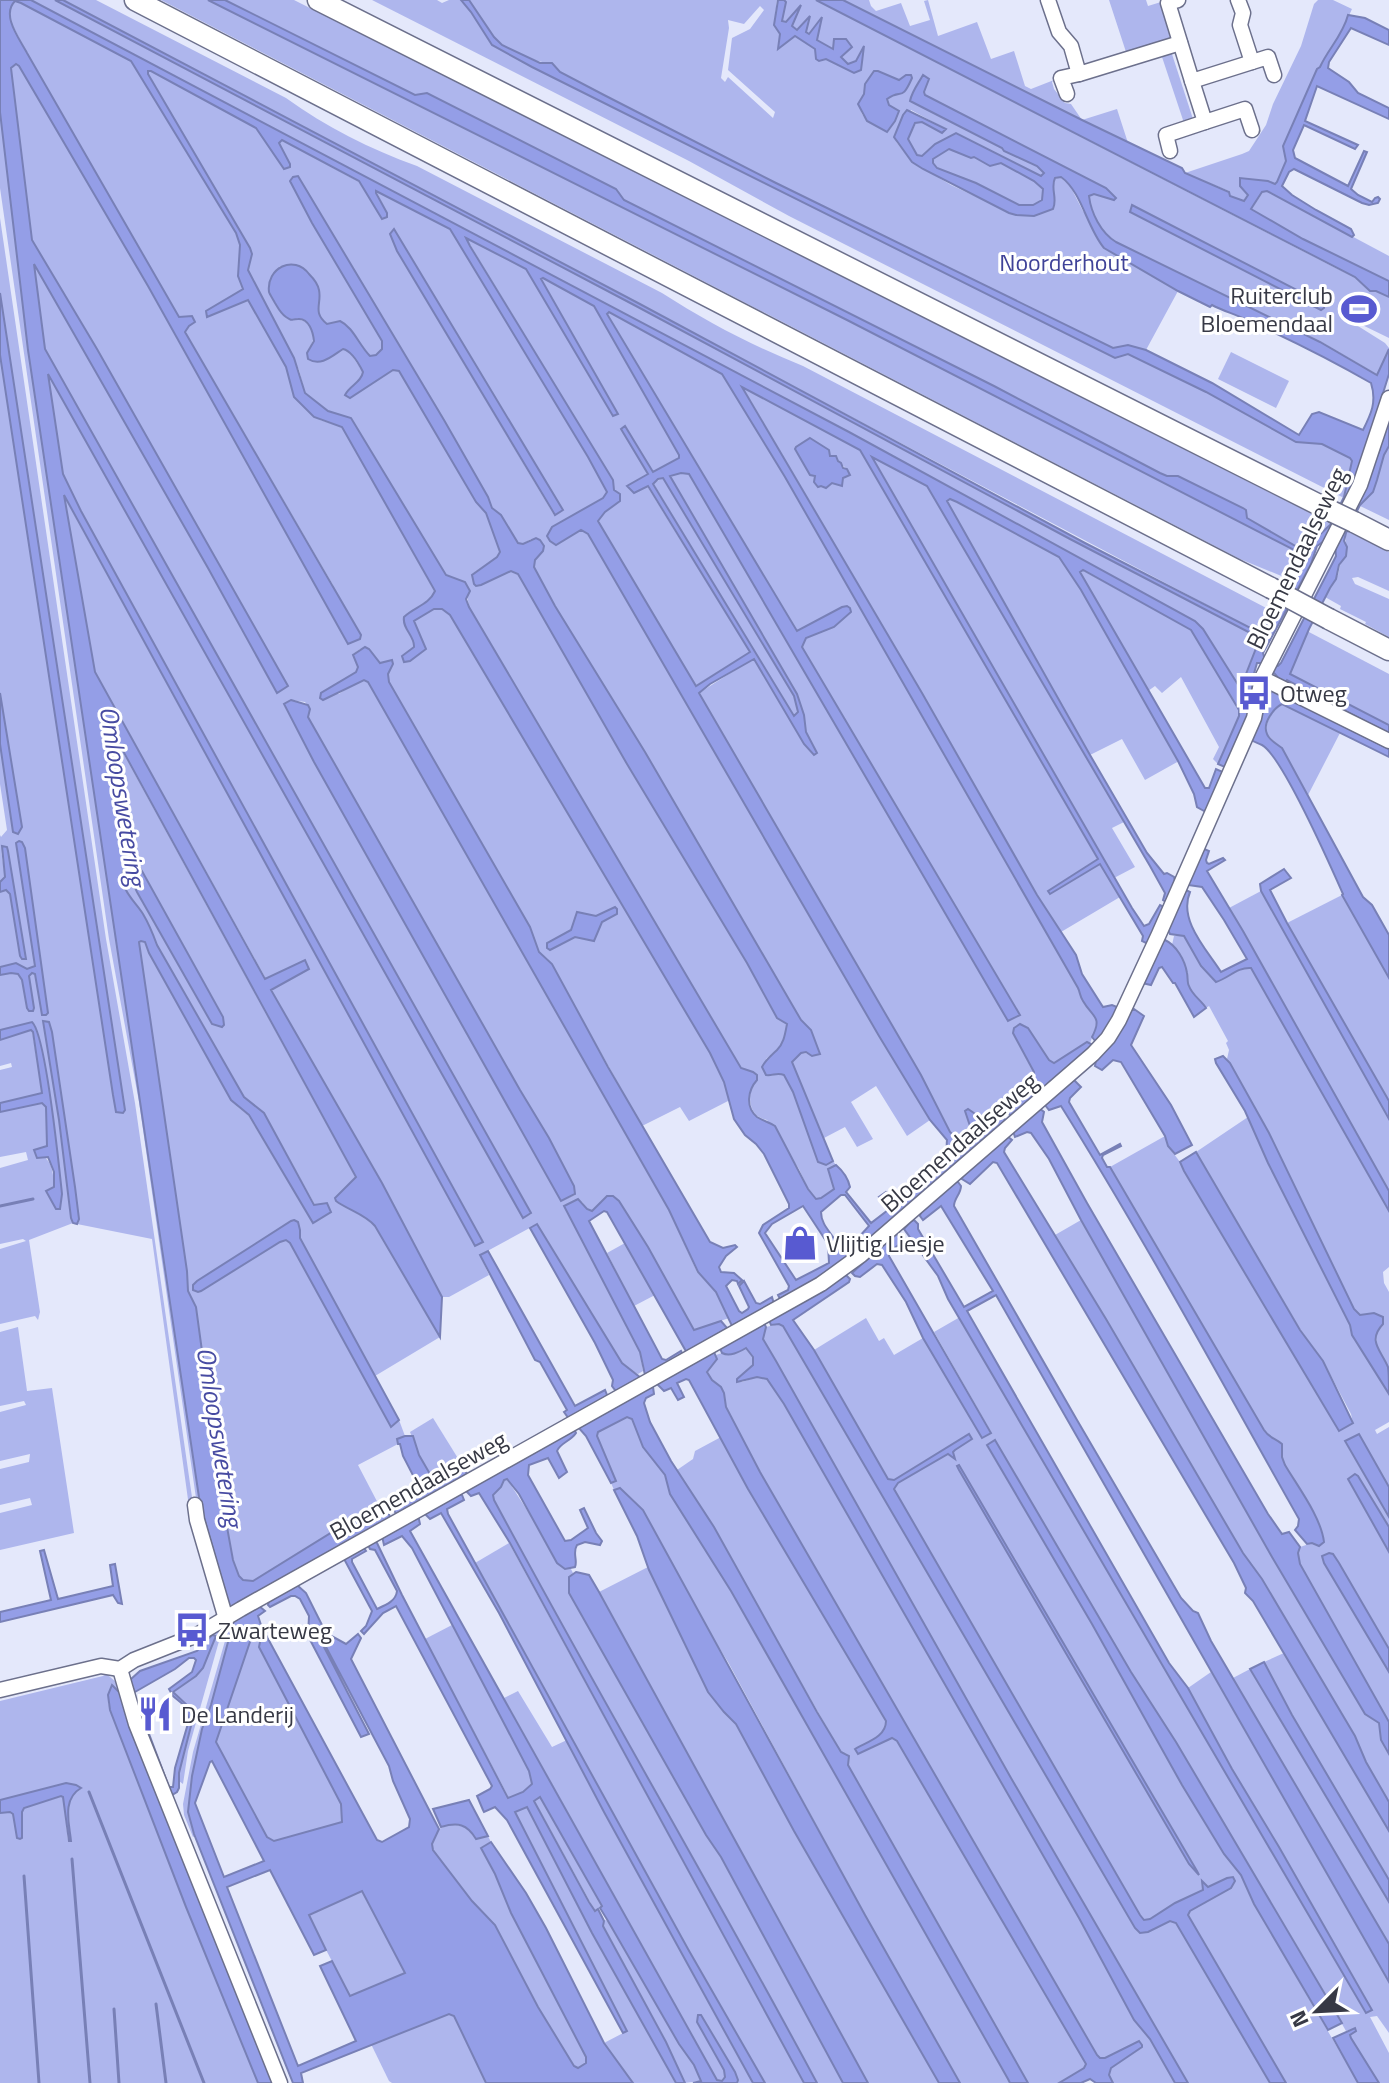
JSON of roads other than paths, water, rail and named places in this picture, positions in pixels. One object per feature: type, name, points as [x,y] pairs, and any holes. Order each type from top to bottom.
[{"type":"highway","points":[[135,0],[1389,650]]},
{"type":"highway","points":[[318,0],[1389,540]]},
{"type":"street","points":[[1048,0],[1059,32],[1071,46],[1079,74]]},
{"type":"street","points":[[1178,0],[1168,3],[1205,122]]},
{"type":"street","points":[[1238,0],[1243,13],[1240,25],[1252,62]]},
{"type":"street","points":[[1067,94],[1061,78],[1180,43]]},
{"type":"street","points":[[1192,81],[1268,57],[1274,75]]},
{"type":"street","points":[[1170,151],[1166,135],[1245,109],[1252,130]]},
{"type":"street","name":"Bloemendaalseweg","points":[[120,1669],[134,1660],[197,1635],[842,1271],[1093,1054],[1119,1020],[1159,934],[1254,718],[1266,669],[1360,485],[1389,398]]},
{"type":"street","points":[[1266,669],[1389,741]]},
{"type":"street","points":[[195,1505],[197,1520],[233,1615]]},
{"type":"street","points":[[0,1690],[101,1666],[120,1669],[136,1724],[188,1842],[280,2083]]},
{"type":"waterway","points":[[0,1206],[33,1199]]},
{"type":"waterway","points":[[89,1792],[204,2083]]},
{"type":"waterway","points":[[72,1859],[90,2083]]},
{"type":"waterway","points":[[24,1876],[39,2083]]},
{"type":"waterway","points":[[156,2004],[166,2083]]},
{"type":"waterway","points":[[114,2009],[119,2083]]},
{"type":"place","name":"Ruiterclub Bloemendaal","points":[[1359,309]]},
{"type":"place","name":"Otweg","points":[[1254,693]]},
{"type":"place","name":"Vlijtig Liesje","points":[[800,1243]]},
{"type":"place","name":"Zwarteweg","points":[[192,1630]]},
{"type":"place","name":"De Landerij","points":[[155,1714]]},
{"type":"park label","name":"Noorderhout","points":[[1064,262]]},
{"type":"water label","name":"Omloopswetering","points":[[123,796]]},
{"type":"water label","name":"Omloopswetering","points":[[220,1437]]}]
